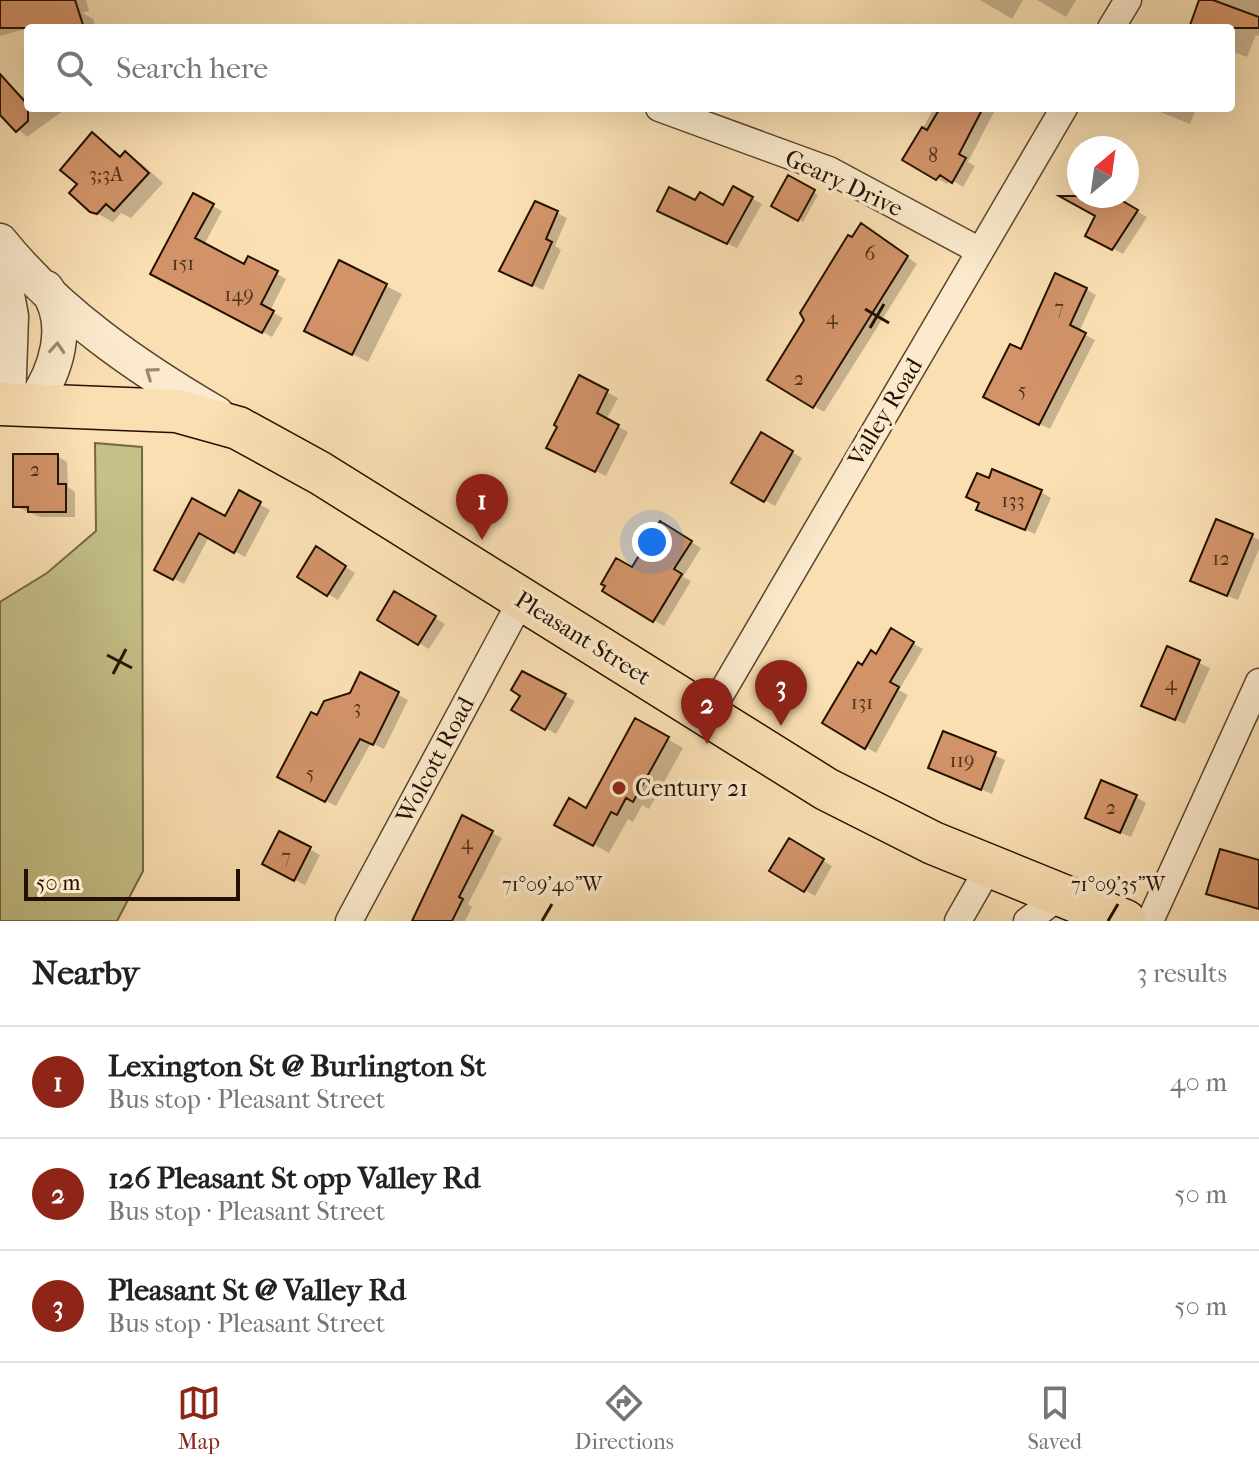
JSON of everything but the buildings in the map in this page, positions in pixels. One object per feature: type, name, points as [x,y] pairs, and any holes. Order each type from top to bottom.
[{"type":"main road","name":"Pleasant Street","points":[[14,404],[177,411],[214,420],[266,442],[708,716],[873,814],[1074,907],[1125,921]]},
{"type":"street","points":[[1113,24],[1128,0]]},
{"type":"street","name":"Geary Drive","points":[[670,112],[829,170],[980,251]]},
{"type":"street","name":"Valley Road","points":[[708,716],[1062,112]]},
{"type":"street","points":[[0,241],[45,288],[140,366],[266,442]]},
{"type":"street","points":[[0,257],[11,316],[14,404]]},
{"type":"street","points":[[14,404],[50,381],[58,355],[55,307],[45,288]]},
{"type":"street","name":"Wolcott Road","points":[[349,921],[522,599]]},
{"type":"street","points":[[1150,921],[1259,682]]},
{"type":"street","points":[[958,921],[989,867]]},
{"type":"street","points":[[1027,921],[1074,907]]},
{"type":"shaded area","points":[[95,443],[142,447],[143,871],[117,921],[0,921],[0,602],[47,573],[96,531]]},
{"type":"place","name":"Lexington St @ Burlington St","points":[[482,540]]},
{"type":"place","name":"Pleasant St @ Valley Rd","points":[[781,726]]},
{"type":"place","name":"126 Pleasant St opp Valley Rd","points":[[707,744]]},
{"type":"place","name":"Century 21","points":[[619,788]]}]
